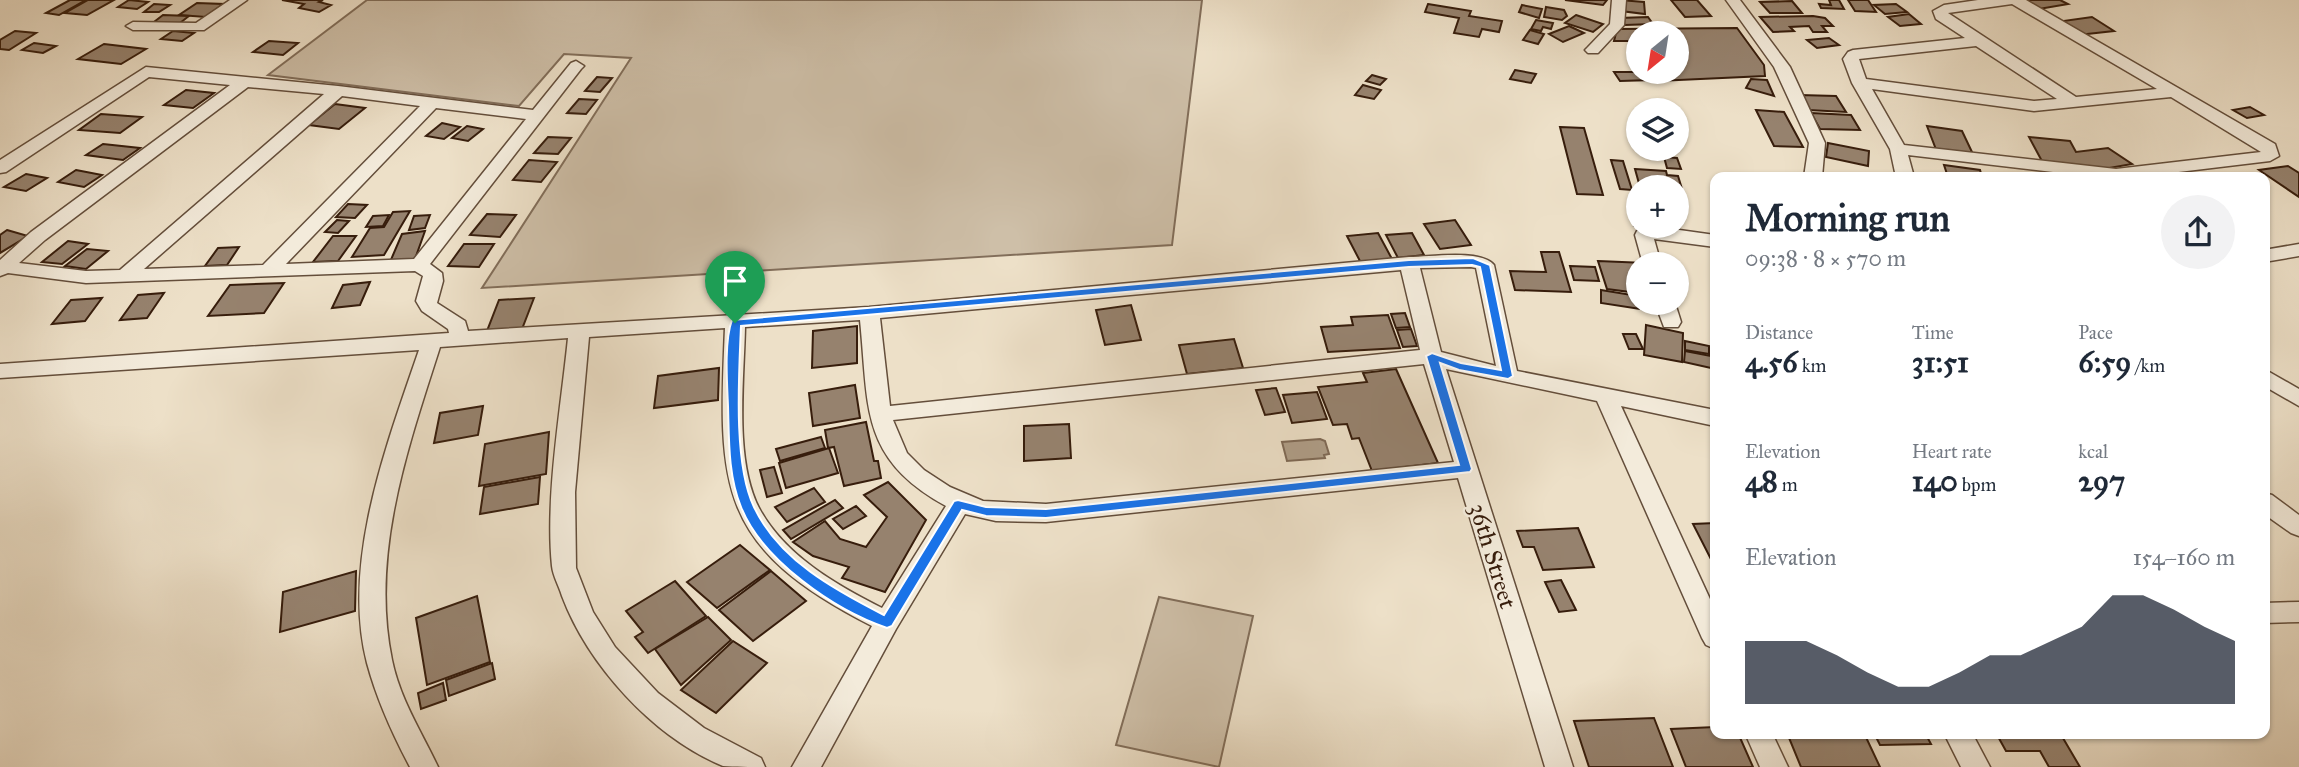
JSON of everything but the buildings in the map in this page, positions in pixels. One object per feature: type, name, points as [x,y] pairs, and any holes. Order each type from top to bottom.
[{"type":"street","points":[[134,26],[199,26],[240,0]]},
{"type":"street","points":[[1593,50],[1617,25],[1619,0]]},
{"type":"street","points":[[1733,0],[1782,67],[1817,143],[1814,172]]},
{"type":"street","points":[[2009,0],[1944,9],[1940,12],[1941,16],[2074,103]]},
{"type":"street","points":[[2016,0],[2269,148],[2270,156],[2133,172]]},
{"type":"street","points":[[1904,172],[1898,149],[1860,83],[1851,59],[1857,53],[1978,41]]},
{"type":"street","points":[[419,265],[576,66]]},
{"type":"street","points":[[0,168],[142,73],[338,91],[536,115]]},
{"type":"street","points":[[1,267],[38,236],[244,82]]},
{"type":"street","points":[[1860,83],[2034,106],[2174,92]]},
{"type":"street","points":[[124,276],[338,91]]},
{"type":"street","points":[[270,269],[431,103]]},
{"type":"street","points":[[1898,149],[2099,172]]},
{"type":"street","points":[[1649,252],[1644,235],[1658,233],[1710,240]]},
{"type":"street","points":[[2270,255],[2299,250]]},
{"type":"street","points":[[0,371],[459,338],[869,313],[1409,263],[1473,261],[1485,265],[1508,376]]},
{"type":"street","name":"36th Street","points":[[1409,263],[1432,356],[1559,767]]},
{"type":"street","points":[[1,267],[86,277],[419,265],[432,273],[433,281],[426,301],[429,307],[458,326],[459,338]]},
{"type":"street","points":[[869,313],[881,414],[891,448],[912,473],[958,505],[986,511],[1046,513],[1466,469]]},
{"type":"street","points":[[735,323],[733,394],[736,457],[747,506],[768,541],[799,571],[836,597],[887,622]]},
{"type":"street","points":[[579,332],[564,492],[564,568],[582,615],[606,655],[649,701],[694,736],[751,767]]},
{"type":"street","points":[[424,767],[409,744],[387,697],[375,648],[372,597],[377,540],[388,475],[432,342]]},
{"type":"street","points":[[881,414],[1432,356],[1459,366],[1710,417]]},
{"type":"street","points":[[2270,380],[2299,398]]},
{"type":"street","points":[[1606,397],[1710,627]]},
{"type":"street","points":[[806,767],[887,622],[958,505]]},
{"type":"street","points":[[2270,505],[2299,527]]},
{"type":"street","points":[[2270,613],[2299,612]]},
{"type":"street","points":[[1761,739],[1774,767]]},
{"type":"street","points":[[1960,739],[1976,767]]},
{"type":"shaded area","points":[[367,0],[1202,0],[1172,245],[482,288],[631,58],[564,54],[519,106],[268,75]]},
{"type":"shaded area","points":[[1320,439],[1325,441],[1329,454],[1324,455],[1325,458],[1287,461],[1282,442]]},
{"type":"shaded area","points":[[1159,597],[1253,616],[1219,767],[1116,745]]},
{"type":"route","points":[[1473,261],[1485,265],[1508,376],[1459,366],[1432,356],[1466,469],[1046,513],[1017,514],[958,505],[887,622],[836,597],[799,571],[768,541],[747,506],[736,457],[733,394],[735,323],[1409,263],[1473,261]]}]
